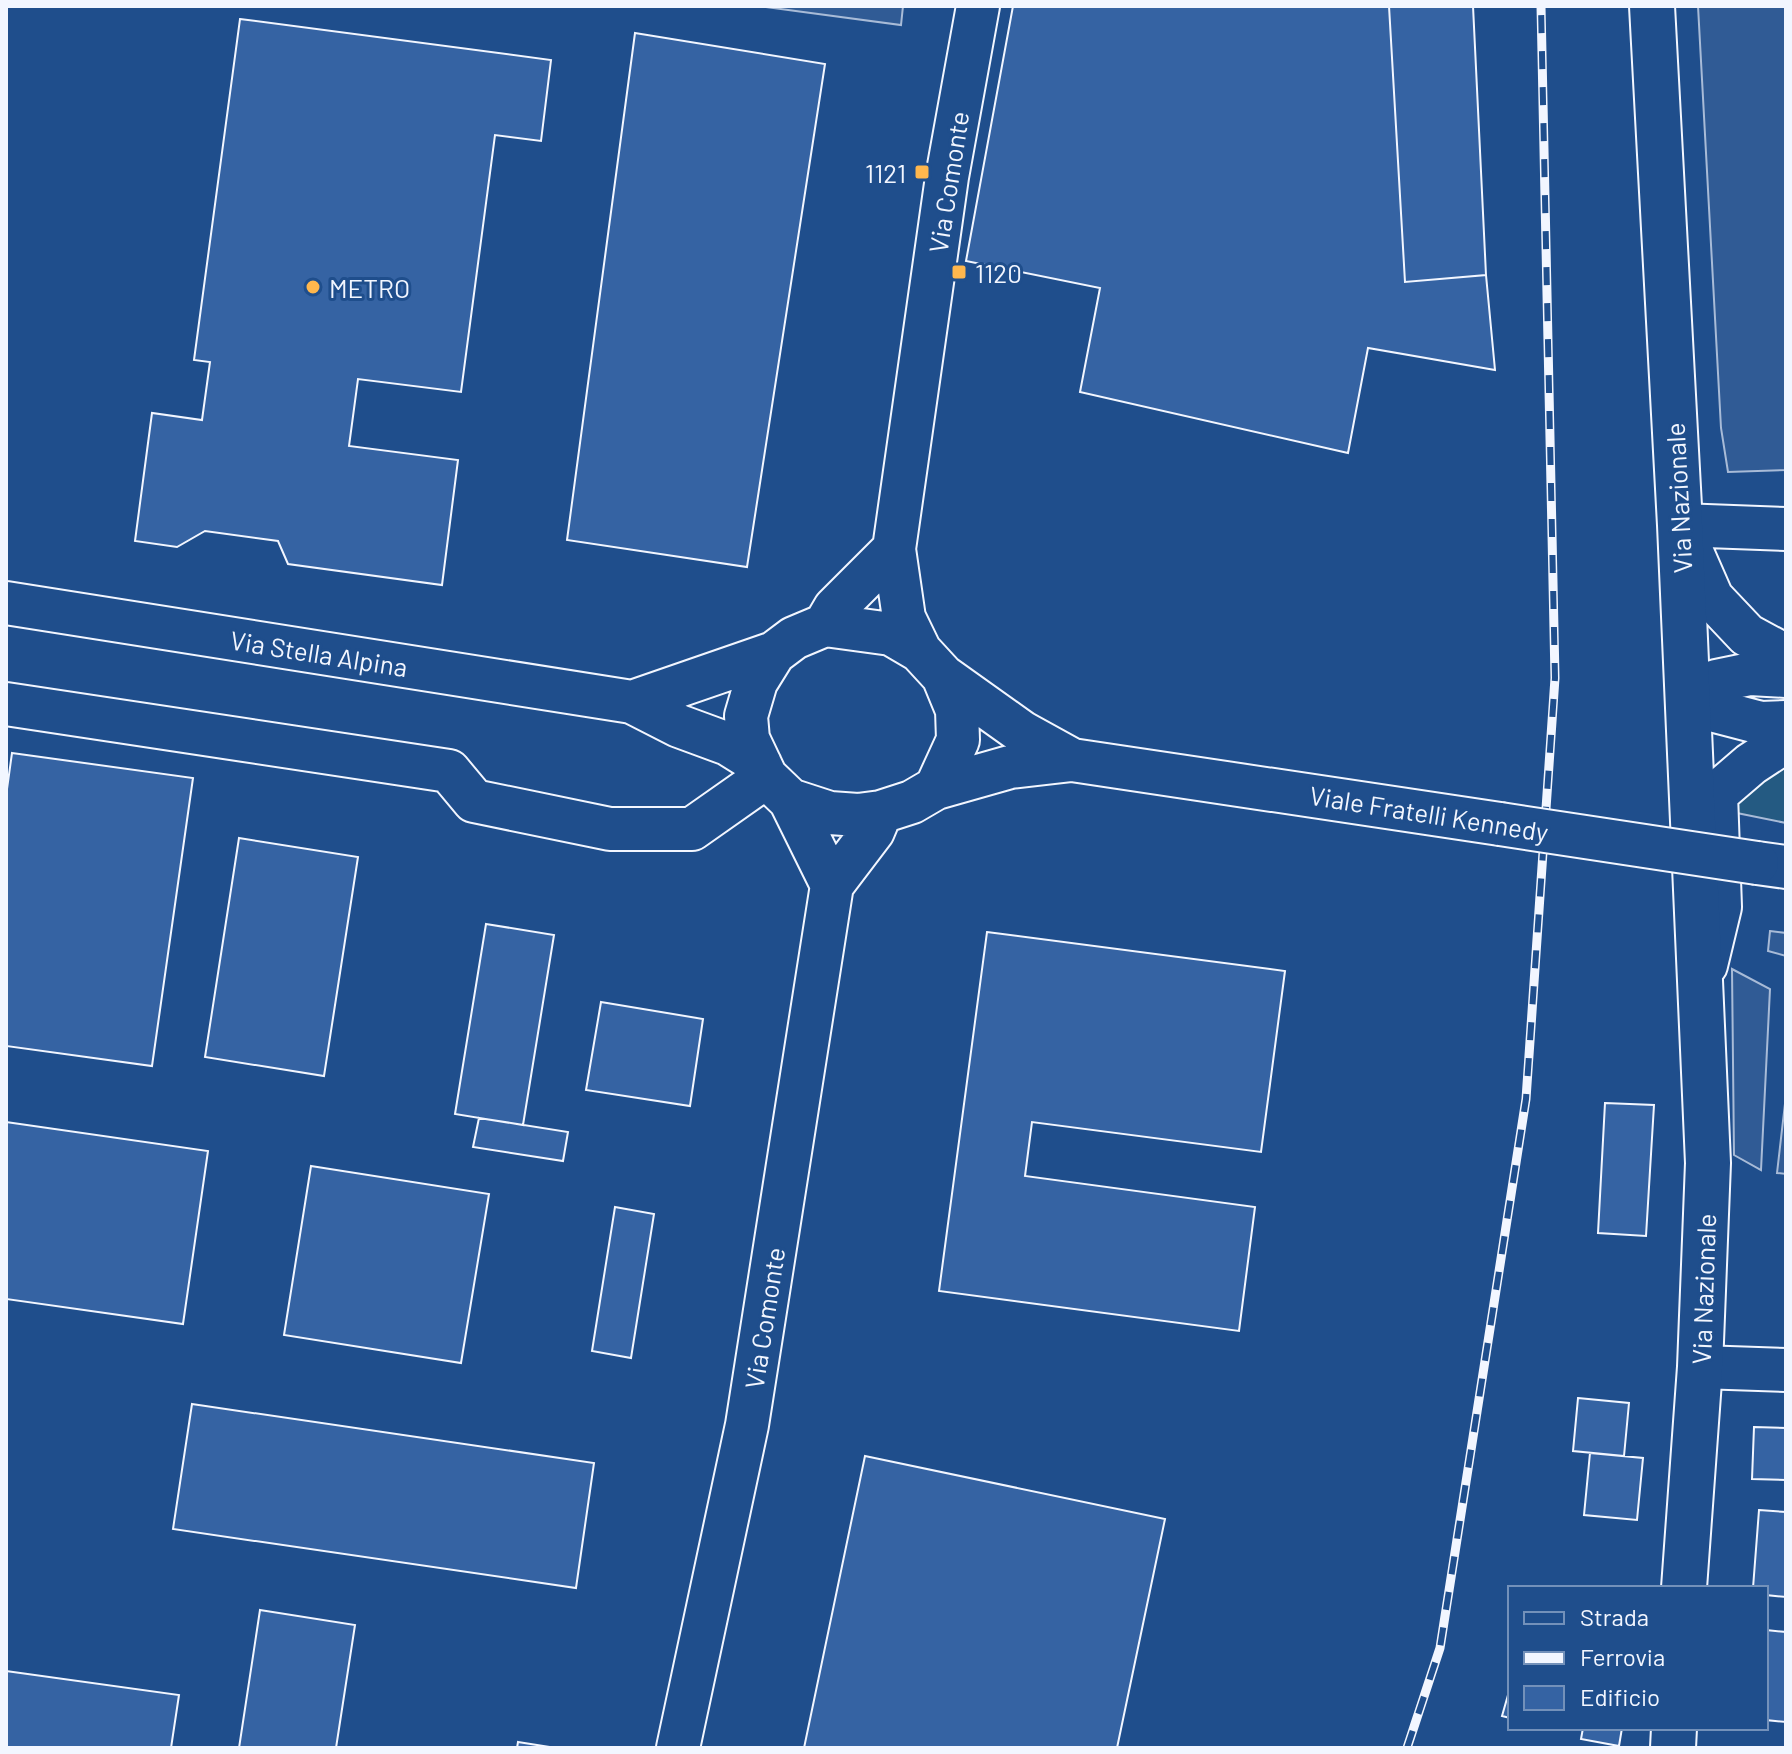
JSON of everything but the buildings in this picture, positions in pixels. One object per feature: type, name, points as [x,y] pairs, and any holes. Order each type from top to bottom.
[{"type":"main road","name":"Via Nazionale","points":[[1652,6],[1680,525],[1708,1163],[1700,1367],[1684,1586]]},
{"type":"street","name":"Via Comonte","points":[[932,663],[904,618],[894,549],[947,177],[978,6]]},
{"type":"street","points":[[1786,529],[1680,525],[1712,598],[1747,635],[1786,656]]},
{"type":"street","points":[[825,625],[835,608],[894,549]]},
{"type":"street","name":"Via Stella Alpina","points":[[6,603],[632,702],[679,726],[728,744],[772,781]]},
{"type":"street","points":[[772,781],[830,813],[858,815],[881,812],[912,802],[936,788],[958,740],[957,710],[932,663],[891,634],[825,625],[794,638],[774,653],[756,682],[746,716],[748,739],[772,781],[832,885],[873,831],[881,812]]},
{"type":"street","name":"Via Stella Alpina","points":[[632,702],[774,653]]},
{"type":"street","name":"Viale Fratelli Kennedy","points":[[932,663],[1023,733],[1072,760]]},
{"type":"street","points":[[1688,704],[1716,681],[1750,674],[1786,676]]},
{"type":"street","points":[[6,704],[449,771],[474,801],[610,829],[692,829],[772,781]]},
{"type":"street","points":[[1688,704],[1761,723],[1786,722]]},
{"type":"street","name":"Via Nazionale","points":[[1700,990],[1720,907],[1716,794],[1751,764],[1786,741]]},
{"type":"street","name":"Viale Fratelli Kennedy","points":[[936,788],[1010,767],[1072,760],[1771,865]]},
{"type":"street","name":"Via Comonte","points":[[678,1748],[747,1425],[832,885]]},
{"type":"street","points":[[1700,1367],[1786,1370]]},
{"type":"shaded area","points":[[759,6],[903,6],[901,25]]},
{"type":"shaded area","points":[[1698,6],[1786,6],[1786,470],[1728,472],[1721,428]]},
{"type":"shaded area","points":[[1786,755],[1786,823],[1732,812],[1758,772]]},
{"type":"shaded area","points":[[1770,931],[1786,933],[1786,956],[1768,951]]},
{"type":"shaded area","points":[[1732,969],[1770,989],[1761,1170],[1734,1155]]},
{"type":"shaded area","points":[[1786,1095],[1786,1174],[1777,1173]]},
{"type":"railway","points":[[1407,1748],[1440,1648],[1526,1099],[1555,678],[1541,6]]},
{"type":"place","name":"1121","points":[[922,172]]},
{"type":"place","name":"1120","points":[[959,272]]},
{"type":"place","name":"METRO","points":[[313,287]]}]
